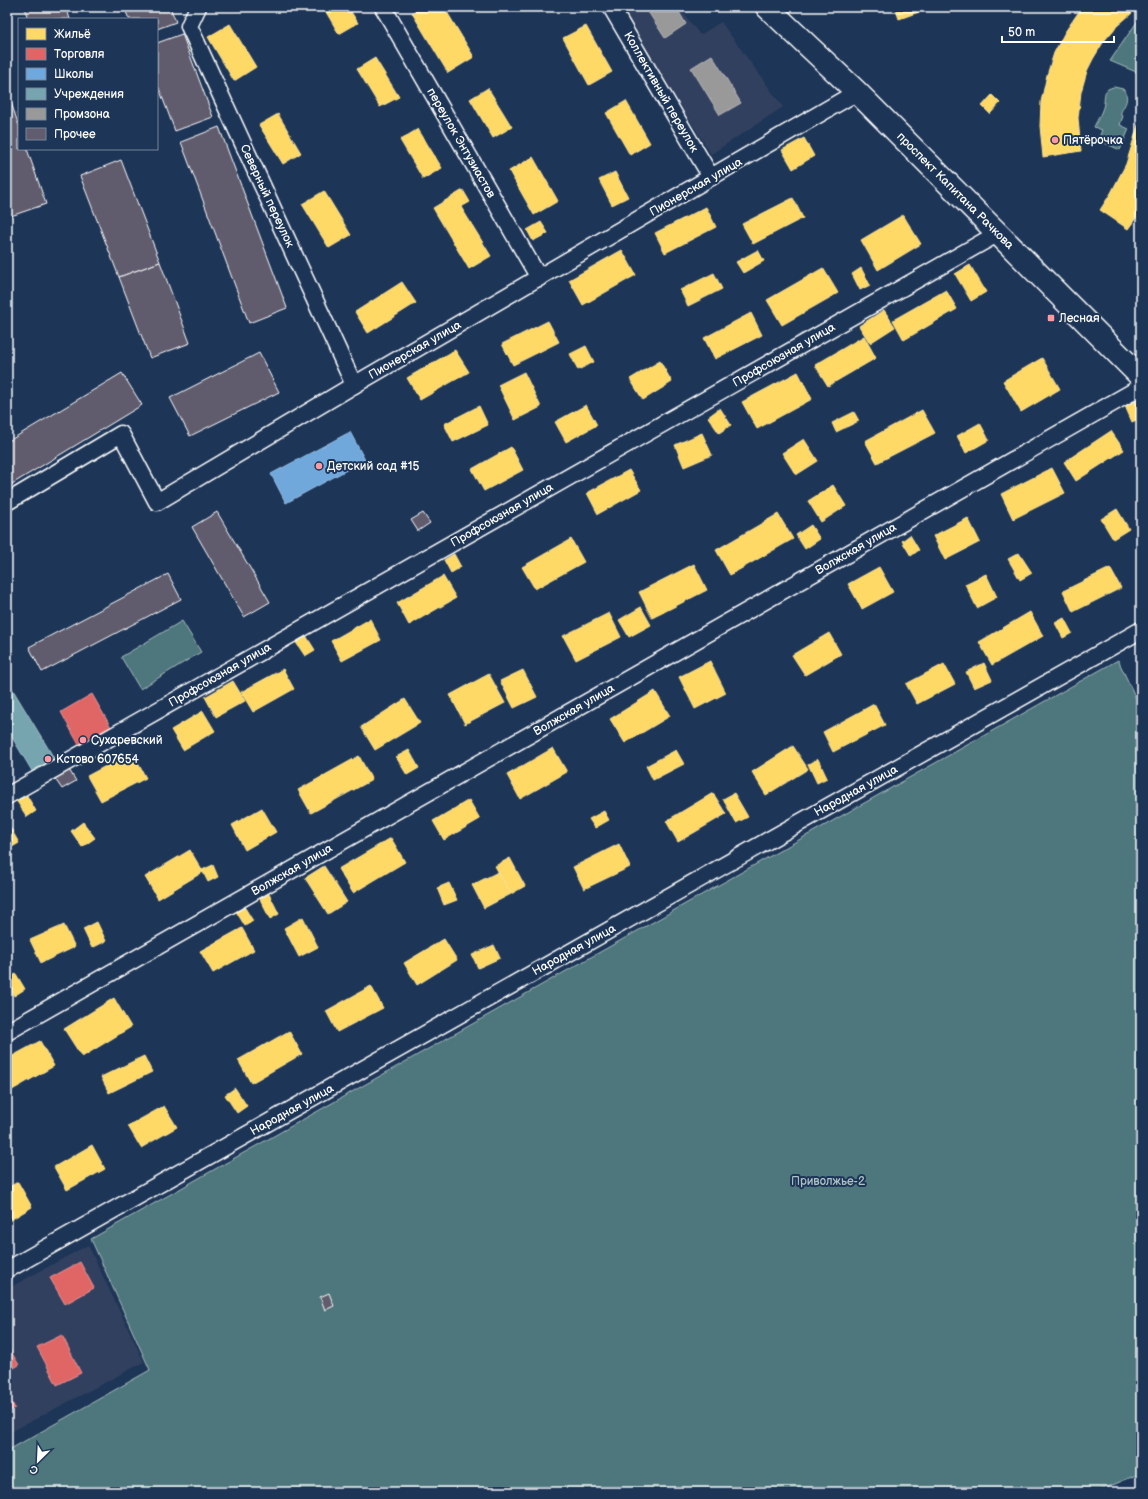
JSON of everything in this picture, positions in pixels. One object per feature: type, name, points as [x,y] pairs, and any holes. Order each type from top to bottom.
[{"type":"street","name":"Северный переулок","points":[[198,7],[190,26],[354,385]]},
{"type":"street","name":"переулок Энтузиастов","points":[[383,7],[539,278]]},
{"type":"street","name":"Коллективный переулок","points":[[611,7],[711,178]]},
{"type":"street","name":"проспект Капитана Рачкова","points":[[767,7],[857,92],[1141,377]]},
{"type":"street","name":"Пионерская улица","points":[[7,502],[121,434],[157,502],[354,385],[857,92]]},
{"type":"street","name":"Профсоюзная улица","points":[[7,796],[997,234]]},
{"type":"street","name":"Волжская улица","points":[[7,1032],[1141,387]]},
{"type":"street","name":"Народная улица","points":[[7,1270],[1141,630]]},
{"type":"shaded area","points":[[619,7],[679,7],[700,35],[721,22],[783,107],[711,154]]},
{"type":"shaded area","points":[[88,1245],[144,1362],[7,1434],[7,1289]]},
{"type":"green space","points":[[1141,16],[1141,74],[1110,61]]},
{"type":"green space","points":[[1114,87],[1123,89],[1127,99],[1120,114],[1123,116],[1120,125],[1129,129],[1120,150],[1098,140],[1102,130],[1094,127],[1104,103],[1105,92]]},
{"type":"green space","points":[[182,621],[201,652],[140,689],[121,657]]},
{"type":"green space","name":"Приволжье-2","points":[[1118,660],[1141,709],[1141,1473],[1096,1492],[7,1492],[7,1451],[150,1370],[91,1239]]},
{"type":"building: Жильё","points":[[323,7],[348,7],[358,23],[339,34]]},
{"type":"building: Жильё","points":[[422,7],[444,7],[474,57],[448,73],[412,13]]},
{"type":"building: Жильё","points":[[895,7],[933,7],[899,19]]},
{"type":"building: Жильё","points":[[1084,7],[1126,7],[1132,13],[1117,26],[1104,41],[1087,71],[1081,92],[1078,118],[1081,151],[1043,157],[1040,126],[1041,102],[1047,75],[1054,53],[1065,32]]},
{"type":"building: Жильё","points":[[230,24],[256,67],[234,81],[208,37]]},
{"type":"building: Жильё","points":[[586,26],[612,72],[589,85],[563,38]]},
{"type":"building: Жильё","points":[[375,58],[399,97],[380,107],[357,69]]},
{"type":"building: Жильё","points":[[488,88],[512,127],[493,138],[470,99]]},
{"type":"building: Жильё","points":[[992,95],[1000,103],[990,114],[982,106]]},
{"type":"building: Жильё","points":[[626,101],[650,143],[630,155],[606,113]]},
{"type":"building: Жильё","points":[[278,114],[301,153],[283,164],[259,125]]},
{"type":"building: Жильё","points":[[1141,116],[1141,211],[1128,229],[1100,210],[1111,193],[1126,164]]},
{"type":"building: Жильё","points":[[418,129],[442,168],[423,179],[400,140]]},
{"type":"building: Жильё","points":[[804,138],[814,156],[793,169],[782,150]]},
{"type":"building: Жильё","points":[[533,157],[558,201],[534,215],[509,171]]},
{"type":"building: Жильё","points":[[615,172],[628,197],[612,205],[599,180]]},
{"type":"building: Жильё","points":[[463,190],[470,202],[461,207],[491,256],[469,269],[433,208]]},
{"type":"building: Жильё","points":[[324,191],[351,235],[329,248],[302,204]]},
{"type":"building: Жильё","points":[[793,198],[803,218],[753,244],[742,224]]},
{"type":"building: Жильё","points":[[706,207],[716,227],[665,253],[655,233]]},
{"type":"building: Жильё","points":[[903,215],[921,244],[878,270],[861,240]]},
{"type":"building: Жильё","points":[[541,222],[548,233],[533,241],[527,230]]},
{"type":"building: Жильё","points":[[622,250],[636,275],[583,305],[569,280]]},
{"type":"building: Жильё","points":[[758,250],[764,261],[743,273],[736,262]]},
{"type":"building: Жильё","points":[[970,265],[986,292],[971,301],[955,274]]},
{"type":"building: Жильё","points":[[823,268],[838,293],[782,325],[767,300]]},
{"type":"building: Жильё","points":[[861,268],[870,285],[860,290],[852,274]]},
{"type":"building: Жильё","points":[[714,273],[722,289],[688,306],[680,290]]},
{"type":"building: Жильё","points":[[402,282],[416,303],[368,333],[355,312]]},
{"type":"building: Жильё","points":[[946,290],[957,309],[904,340],[893,320]]},
{"type":"building: Жильё","points":[[884,310],[895,327],[870,343],[859,326]]},
{"type":"building: Жильё","points":[[751,313],[762,335],[715,359],[704,338]]},
{"type":"building: Жильё","points":[[548,321],[559,342],[513,365],[502,344]]},
{"type":"building: Жильё","points":[[864,336],[876,358],[828,386],[815,365]]},
{"type":"building: Жильё","points":[[586,346],[594,362],[578,370],[570,354]]},
{"type":"building: Жильё","points":[[455,350],[469,372],[420,400],[407,378]]},
{"type":"building: Жильё","points":[[1042,358],[1060,389],[1021,412],[1003,381]]},
{"type":"building: Жильё","points":[[660,361],[672,382],[643,400],[630,379]]},
{"type":"building: Жильё","points":[[524,372],[541,407],[515,420],[498,385]]},
{"type":"building: Жильё","points":[[798,372],[812,399],[757,429],[742,402]]},
{"type":"building: Жильё","points":[[1136,401],[1141,413],[1141,418],[1132,422],[1125,406]]},
{"type":"building: Жильё","points":[[586,405],[597,425],[566,442],[555,422]]},
{"type":"building: Жильё","points":[[479,406],[488,425],[453,442],[444,424]]},
{"type":"building: Жильё","points":[[720,408],[731,425],[719,433],[708,417]]},
{"type":"building: Жильё","points":[[922,410],[935,433],[877,463],[865,441]]},
{"type":"building: Жильё","points":[[854,412],[859,421],[836,432],[832,423]]},
{"type":"building: Жильё","points":[[980,423],[989,440],[966,453],[957,436]]},
{"type":"building: Жильё","points":[[1111,431],[1124,450],[1076,481],[1064,462]]},
{"type":"building: Жильё","points":[[702,433],[712,455],[684,467],[675,445]]},
{"type":"building: Жильё","points":[[804,439],[818,461],[796,475],[782,453]]},
{"type":"building: Жильё","points":[[511,447],[523,470],[484,491],[472,469]]},
{"type":"building: Жильё","points":[[1052,468],[1065,493],[1013,519],[1001,494]]},
{"type":"building: Жильё","points":[[629,470],[641,490],[598,514],[587,493]]},
{"type":"building: Жильё","points":[[833,485],[846,506],[821,522],[808,501]]},
{"type":"building: Жильё","points":[[1117,509],[1129,529],[1113,539],[1101,519]]},
{"type":"building: Жильё","points":[[778,514],[793,539],[730,575],[716,550]]},
{"type":"building: Жильё","points":[[968,518],[980,542],[945,560],[933,536]]},
{"type":"building: Жильё","points":[[811,525],[820,539],[805,549],[796,535]]},
{"type":"building: Жильё","points":[[910,535],[919,550],[911,556],[902,541]]},
{"type":"building: Жильё","points":[[571,539],[584,562],[535,589],[522,567]]},
{"type":"building: Жильё","points":[[1019,553],[1032,573],[1020,580],[1008,559]]},
{"type":"building: Жильё","points":[[454,554],[461,567],[451,573],[444,560]]},
{"type":"building: Жильё","points":[[694,564],[707,590],[652,618],[639,592]]},
{"type":"building: Жильё","points":[[879,567],[893,592],[862,609],[848,584]]},
{"type":"building: Жильё","points":[[1110,568],[1121,588],[1073,612],[1063,591]]},
{"type":"building: Жильё","points":[[986,574],[997,597],[977,608],[965,584]]},
{"type":"building: Жильё","points":[[443,576],[456,598],[409,625],[397,603]]},
{"type":"building: Жильё","points":[[641,607],[651,625],[629,637],[619,620]]},
{"type":"building: Жильё","points":[[1030,612],[1043,636],[992,665],[979,642]]},
{"type":"building: Жильё","points":[[609,613],[621,637],[576,660],[563,636]]},
{"type":"building: Жильё","points":[[1064,618],[1072,633],[1063,638],[1055,623]]},
{"type":"building: Жильё","points":[[370,619],[381,640],[342,661],[331,641]]},
{"type":"building: Жильё","points":[[829,633],[841,654],[805,675],[792,655]]},
{"type":"building: Жильё","points":[[305,634],[315,650],[305,656],[295,641]]},
{"type":"building: Жильё","points":[[710,661],[726,693],[695,709],[679,677]]},
{"type":"building: Жильё","points":[[984,663],[992,680],[974,688],[966,672]]},
{"type":"building: Жильё","points":[[944,664],[955,684],[917,704],[906,684]]},
{"type":"building: Жильё","points":[[283,669],[294,689],[253,712],[241,692]]},
{"type":"building: Жильё","points":[[523,670],[537,697],[514,708],[500,681]]},
{"type":"building: Жильё","points":[[489,674],[505,703],[465,724],[450,695]]},
{"type":"building: Жильё","points":[[233,681],[245,701],[216,717],[205,697]]},
{"type":"building: Жильё","points":[[655,691],[670,716],[625,743],[610,719]]},
{"type":"building: Жильё","points":[[405,699],[420,723],[375,750],[361,727]]},
{"type":"building: Жильё","points":[[874,704],[885,725],[833,752],[823,732]]},
{"type":"building: Жильё","points":[[203,711],[215,731],[183,750],[171,730]]},
{"type":"building: Жильё","points":[[793,746],[808,769],[766,795],[752,772]]},
{"type":"building: Жильё","points":[[553,748],[567,772],[520,799],[507,775]]},
{"type":"building: Жильё","points":[[409,750],[419,768],[407,775],[396,757]]},
{"type":"building: Жильё","points":[[676,750],[684,764],[653,780],[646,766]]},
{"type":"building: Жильё","points":[[132,752],[146,778],[101,801],[87,776]]},
{"type":"building: Жильё","points":[[359,756],[372,780],[311,813],[298,790]]},
{"type":"building: Жильё","points":[[818,759],[827,778],[817,783],[808,764]]},
{"type":"building: Жильё","points":[[713,793],[726,814],[678,842],[666,821]]},
{"type":"building: Жильё","points":[[734,793],[748,817],[736,823],[723,799]]},
{"type":"building: Жильё","points":[[26,794],[36,811],[27,817],[16,800]]},
{"type":"building: Жильё","points":[[469,800],[480,819],[444,840],[433,821]]},
{"type":"building: Жильё","points":[[262,808],[276,832],[245,850],[232,825]]},
{"type":"building: Жильё","points":[[604,811],[609,820],[595,828],[589,819]]},
{"type":"building: Жильё","points":[[7,822],[19,843],[7,850]]},
{"type":"building: Жильё","points":[[83,822],[95,838],[82,847],[71,831]]},
{"type":"building: Жильё","points":[[391,838],[405,862],[353,893],[338,869]]},
{"type":"building: Жильё","points":[[619,844],[630,867],[584,889],[573,867]]},
{"type":"building: Жильё","points":[[190,850],[203,872],[158,899],[145,877]]},
{"type":"building: Жильё","points":[[510,858],[525,886],[511,894],[495,866]]},
{"type":"building: Жильё","points":[[213,865],[218,877],[208,882],[202,870]]},
{"type":"building: Жильё","points":[[324,866],[347,902],[328,914],[305,878]]},
{"type":"building: Жильё","points":[[498,872],[511,894],[484,908],[472,885]]},
{"type":"building: Жильё","points":[[449,883],[457,900],[444,905],[437,888]]},
{"type":"building: Жильё","points":[[269,894],[279,914],[270,919],[260,899]]},
{"type":"building: Жильё","points":[[242,903],[253,921],[245,926],[234,908]]},
{"type":"building: Жильё","points":[[303,917],[318,947],[299,957],[284,928]]},
{"type":"building: Жильё","points":[[97,922],[106,941],[92,948],[83,929]]},
{"type":"building: Жильё","points":[[64,925],[75,947],[41,963],[30,940]]},
{"type":"building: Жильё","points":[[242,928],[254,950],[213,973],[200,951]]},
{"type":"building: Жильё","points":[[444,939],[457,960],[417,985],[404,963]]},
{"type":"building: Жильё","points":[[494,945],[500,958],[478,968],[472,955]]},
{"type":"building: Жильё","points":[[16,974],[25,989],[14,996],[7,985],[7,979]]},
{"type":"building: Жильё","points":[[371,986],[383,1008],[337,1032],[326,1011]]},
{"type":"building: Жильё","points":[[114,998],[131,1027],[82,1057],[64,1029]]},
{"type":"building: Жильё","points":[[289,1031],[302,1054],[251,1083],[238,1060]]},
{"type":"building: Жильё","points":[[40,1041],[54,1066],[7,1093],[7,1059]]},
{"type":"building: Жильё","points":[[144,1056],[152,1072],[109,1093],[101,1077]]},
{"type":"building: Жильё","points":[[235,1088],[247,1106],[237,1113],[225,1095]]},
{"type":"building: Жильё","points":[[164,1106],[177,1127],[141,1148],[128,1126]]},
{"type":"building: Жильё","points":[[92,1145],[105,1169],[67,1190],[54,1167]]},
{"type":"building: Жильё","points":[[18,1182],[32,1207],[7,1222],[7,1188]]},
{"type":"building: Торговля","points":[[92,694],[112,729],[80,747],[61,712]]},
{"type":"building: Торговля","points":[[80,1262],[94,1288],[65,1304],[50,1278]]},
{"type":"building: Торговля","points":[[62,1335],[81,1373],[57,1385],[37,1347]]},
{"type":"building: Торговля","points":[[7,1345],[19,1365],[7,1372]]},
{"type":"building: Торговля","points":[[7,1395],[15,1408],[7,1412]]},
{"type":"building: Школы","points":[[350,432],[365,460],[286,503],[271,474]]},
{"type":"building: Учреждения","points":[[7,680],[57,763],[35,776],[7,729]]},
{"type":"building: Промзона","points":[[645,7],[676,7],[686,24],[665,38]]},
{"type":"building: Промзона","points":[[712,55],[741,103],[720,115],[691,68]]},
{"type":"building: Прочее","points":[[24,7],[66,7],[70,18],[28,18]]},
{"type":"building: Прочее","points":[[124,7],[170,7],[176,22],[158,29],[158,18],[129,18]]},
{"type":"building: Прочее","points":[[182,34],[213,117],[175,131],[158,86],[158,43]]},
{"type":"building: Прочее","points":[[7,91],[18,123],[18,150],[27,150],[46,204],[8,217]]},
{"type":"building: Прочее","points":[[219,127],[287,308],[249,323],[181,142]]},
{"type":"building: Прочее","points":[[121,160],[160,262],[119,277],[80,176]]},
{"type":"building: Прочее","points":[[160,262],[190,343],[150,358],[119,277]]},
{"type":"building: Прочее","points":[[7,325],[10,351],[7,352]]},
{"type":"building: Прочее","points":[[259,353],[279,392],[190,436],[170,398]]},
{"type":"building: Прочее","points":[[122,373],[142,405],[7,487],[7,442]]},
{"type":"building: Прочее","points":[[217,512],[270,602],[244,617],[192,527]]},
{"type":"building: Прочее","points":[[423,513],[430,523],[418,531],[411,520]]},
{"type":"building: Прочее","points":[[168,574],[181,599],[42,672],[29,647]]},
{"type":"building: Прочее","points":[[68,768],[76,781],[62,789],[53,776]]},
{"type":"building: Прочее","points":[[329,1293],[334,1306],[325,1310],[320,1297]]},
{"type":"place","name":"Пятёрочка","points":[[1055,140]]},
{"type":"place","name":"Лесная","points":[[1051,318]]},
{"type":"place","name":"Детский сад #15","points":[[319,466]]},
{"type":"place","name":"Сухаревский","points":[[83,740]]},
{"type":"place","name":"Кстово 607654","points":[[48,759]]}]
